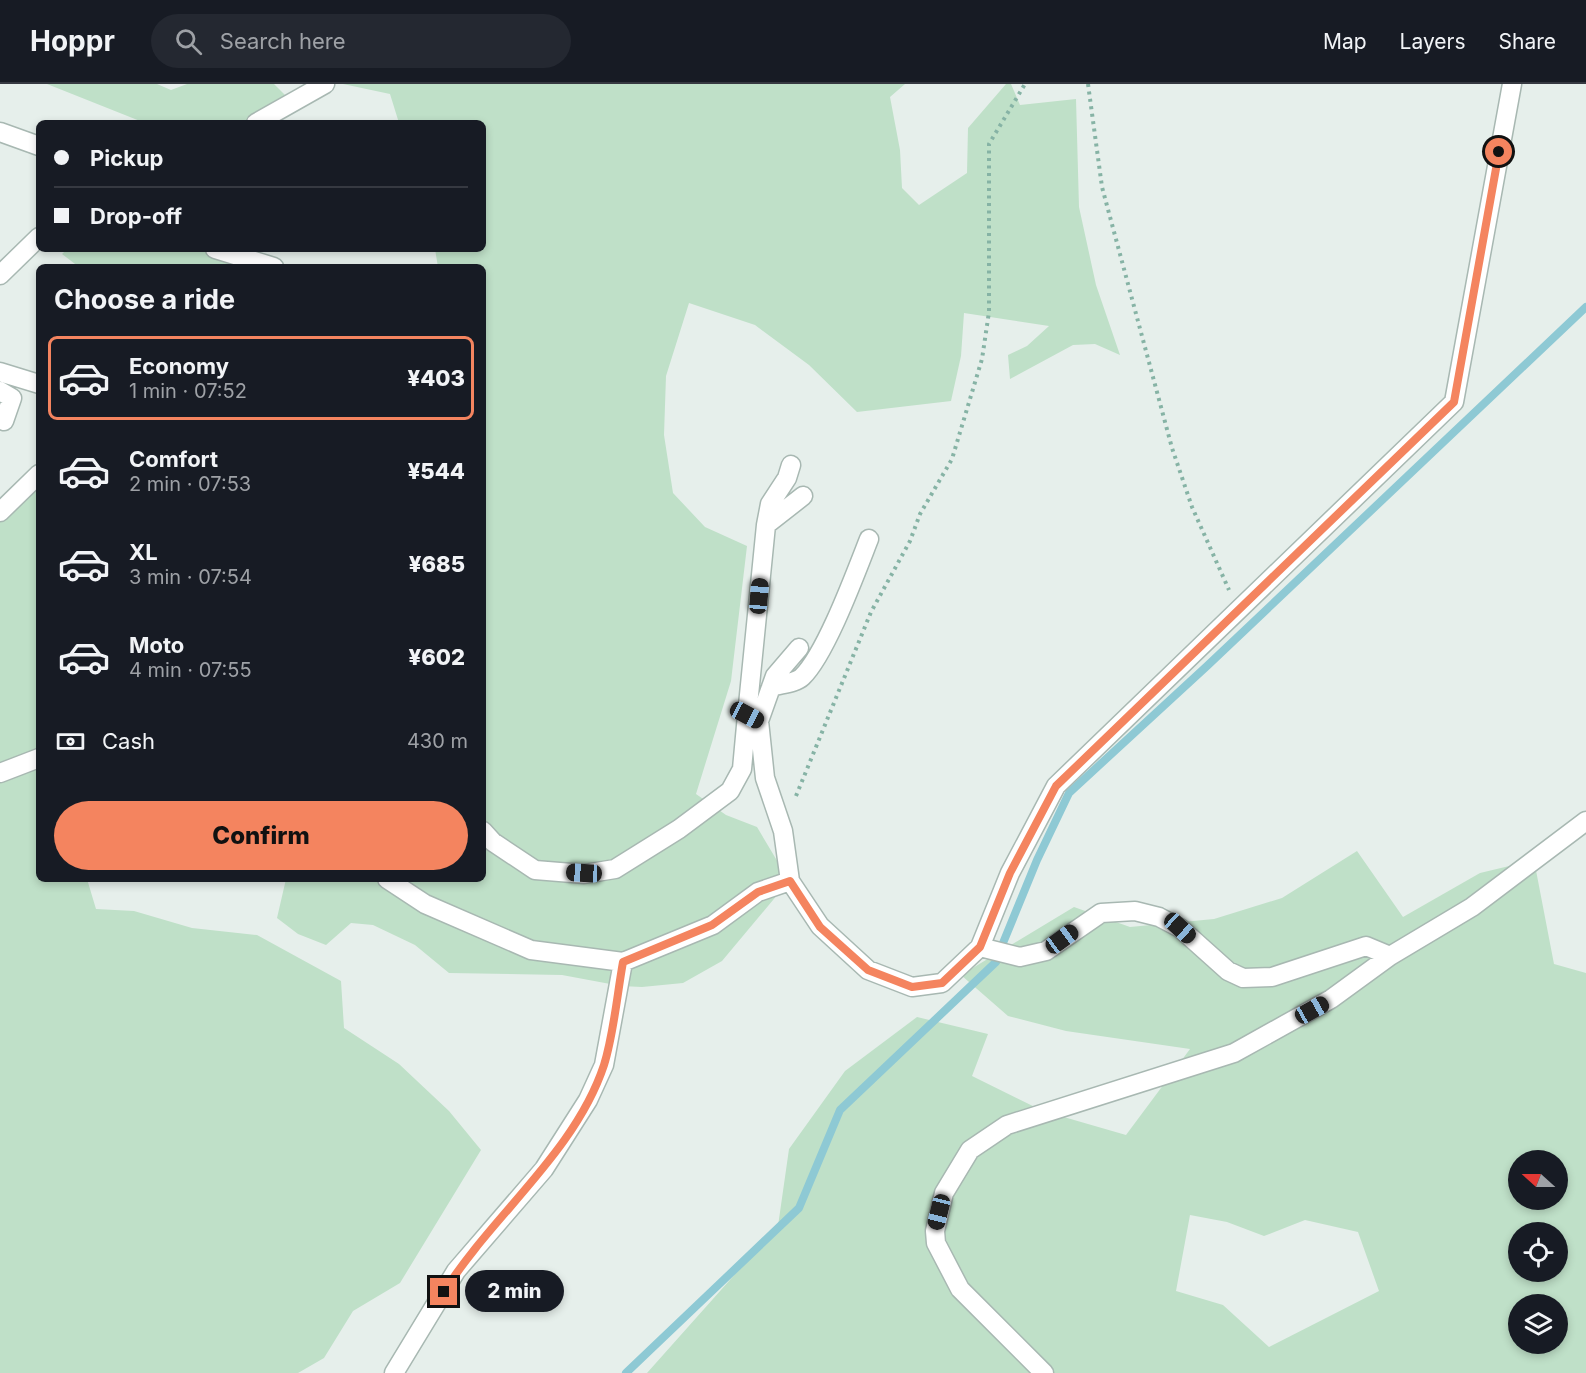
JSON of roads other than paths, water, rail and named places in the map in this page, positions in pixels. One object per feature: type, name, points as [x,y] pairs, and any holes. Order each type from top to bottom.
[{"type":"street","points":[[261,120],[326,84]]},
{"type":"street","points":[[800,648],[775,676],[753,718],[765,778],[783,831],[790,881],[820,927],[868,970],[912,987],[942,983],[980,947],[1010,873],[1056,786],[1454,402],[1512,84]]},
{"type":"street","points":[[0,132],[36,145]]},
{"type":"street","points":[[0,275],[36,240]]},
{"type":"street","points":[[225,252],[264,264]]},
{"type":"street","points":[[0,372],[36,383]]},
{"type":"street","points":[[0,391],[12,398],[4,422]]},
{"type":"street","points":[[486,834],[493,842],[535,870],[584,873],[615,869],[679,829],[730,791],[742,770],[753,718],[766,525],[770,504],[787,478],[791,465]]},
{"type":"street","points":[[0,512],[36,477]]},
{"type":"street","points":[[766,525],[802,496]]},
{"type":"street","points":[[771,687],[801,678],[815,658],[849,590],[869,539]]},
{"type":"street","points":[[0,773],[36,759]]},
{"type":"street","points":[[1044,1373],[960,1289],[936,1243],[935,1232],[944,1193],[970,1150],[1007,1125],[1234,1053],[1331,999],[1390,956],[1472,907],[1586,821]]},
{"type":"street","points":[[392,882],[425,904],[531,950],[623,962],[712,925],[758,892],[790,881]]},
{"type":"street","points":[[980,947],[1020,957],[1046,951],[1101,913],[1135,911],[1159,917],[1180,928],[1228,971],[1243,978],[1272,977],[1366,946],[1390,956]]},
{"type":"street","points":[[394,1373],[456,1271],[544,1169],[588,1100],[604,1065],[623,962]]},
{"type":"waterway","points":[[1003,943],[1037,860],[1069,793],[1207,666],[1586,307]]},
{"type":"waterway","points":[[626,1373],[799,1208],[840,1110],[996,962]]}]
